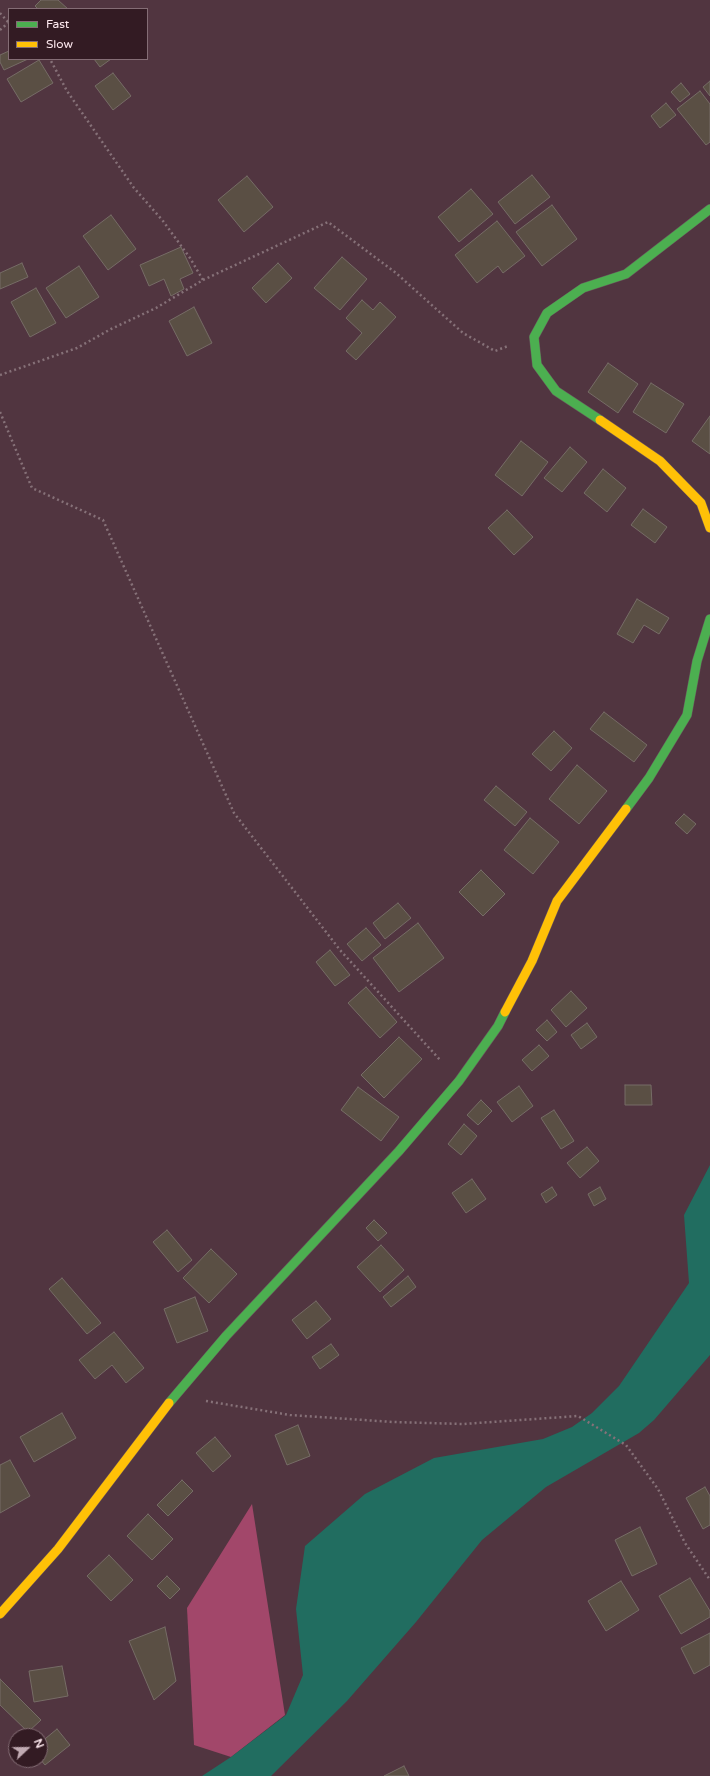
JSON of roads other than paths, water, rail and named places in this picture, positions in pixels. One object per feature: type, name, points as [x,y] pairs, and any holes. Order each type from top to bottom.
[{"type":"street","points":[[710,209],[626,274],[583,288],[547,313],[534,337],[537,365],[556,391],[660,461],[701,502],[710,528]]},
{"type":"street","points":[[0,1614],[58,1549],[164,1407],[177,1396],[226,1336],[394,1156],[459,1082],[498,1026],[532,961],[557,901],[649,778],[687,715],[697,661],[710,619]]}]
